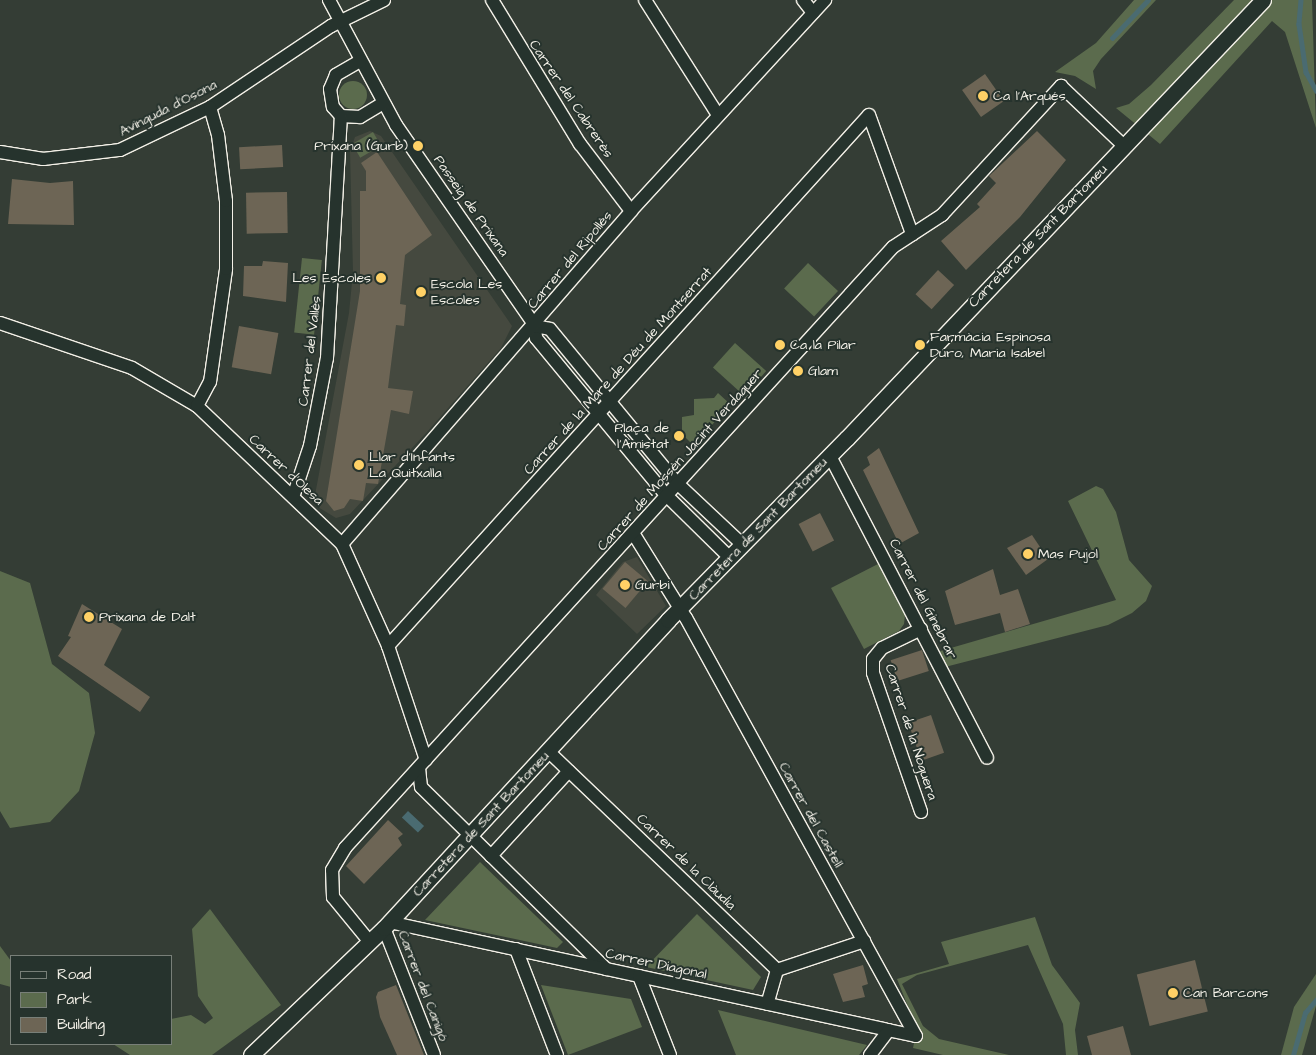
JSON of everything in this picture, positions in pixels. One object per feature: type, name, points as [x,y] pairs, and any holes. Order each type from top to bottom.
[{"type":"street","points":[[328,0],[360,61],[333,81],[330,98],[342,116],[360,117],[383,103]]},
{"type":"street","name":"Avinguda d'Osona","points":[[0,152],[43,159],[120,150],[210,107],[341,22],[384,0]]},
{"type":"street","name":"Carrer del Cabrerès","points":[[492,0],[570,128],[631,211]]},
{"type":"street","points":[[645,0],[718,114]]},
{"type":"street","points":[[802,0],[813,14]]},
{"type":"street","name":"Carrer del Ripollès","points":[[342,544],[535,326],[631,211],[718,114],[825,0]]},
{"type":"street","name":"Carretera de Sant Bartomeu","points":[[251,1055],[386,925],[549,752],[680,608],[830,456],[1263,0]]},
{"type":"street","name":"Passeig de Prixana","points":[[360,61],[383,103],[535,326],[536,338],[598,416],[666,495],[730,558]]},
{"type":"street","name":"Carrer de Mossèn Jacint Verdaguer","points":[[369,941],[333,897],[332,870],[345,848],[892,247],[942,215],[1061,86],[1124,146]]},
{"type":"street","points":[[197,406],[210,382],[226,269],[226,201],[218,135],[210,107]]},
{"type":"street","name":"Carrer del Vallès","points":[[293,497],[310,446],[327,358],[332,309],[336,153],[342,116]]},
{"type":"street","name":"Carrer de la Mare de Déu de Montserrat","points":[[388,646],[869,116],[912,234]]},
{"type":"street","name":"Carrer d'Olesa","points":[[0,324],[132,368],[197,406],[342,544],[388,646],[423,764],[421,788],[606,969]]},
{"type":"street","name":"Passeig de Prixana","points":[[535,326],[550,329],[677,483],[743,545]]},
{"type":"street","name":"Carrer del Ginebrar","points":[[830,456],[987,758]]},
{"type":"street","points":[[633,533],[680,608]]},
{"type":"street","name":"Carrer del Castell","points":[[680,608],[916,1036]]},
{"type":"street","name":"Carrer de la Noguera","points":[[921,629],[882,648],[873,659],[873,673],[921,812]]},
{"type":"street","name":"Carrer de la Clàudia","points":[[549,752],[777,970]]},
{"type":"street","points":[[491,856],[569,772]]},
{"type":"street","name":"Carrer Diagonal","points":[[386,925],[516,950],[916,1036]]},
{"type":"street","name":"Carrer del Canigó","points":[[386,925],[434,1055]]},
{"type":"street","points":[[767,1004],[777,970],[864,941]]},
{"type":"street","points":[[516,950],[556,1055]]},
{"type":"street","points":[[639,976],[670,1055]]},
{"type":"street","points":[[870,1055],[889,1030]]},
{"type":"shaded area","name":"Escola Les Escoles","points":[[370,131],[381,136],[512,326],[501,348],[427,432],[350,514],[336,518],[318,507],[315,495],[349,313],[353,272],[350,151],[355,137]]},
{"type":"shaded area","points":[[637,557],[666,606],[637,634],[596,595],[623,562]]},
{"type":"green space","points":[[1134,0],[1156,0],[1101,59],[1093,71],[1096,89],[1075,76],[1055,72],[1096,43]]},
{"type":"green space","points":[[1234,0],[1312,0],[1316,128],[1285,32],[1272,21],[1160,144],[1116,108],[1129,104],[1151,85]]},
{"type":"green space","points":[[353,81],[363,85],[367,95],[363,105],[353,109],[343,105],[339,95],[343,85]]},
{"type":"green space","points":[[373,132],[381,146],[360,158],[352,144]]},
{"type":"green space","points":[[302,258],[322,260],[314,335],[294,333]]},
{"type":"green space","points":[[808,263],[838,291],[814,317],[784,289]]},
{"type":"green space","points":[[735,343],[766,371],[744,396],[713,368]]},
{"type":"green space","points":[[718,393],[730,404],[694,446],[682,434],[682,417],[694,415],[694,399],[714,398]]},
{"type":"green space","points":[[1096,486],[1103,489],[1116,512],[1129,560],[1152,586],[1146,601],[1132,613],[1108,625],[945,667],[937,652],[1116,600],[1068,501]]},
{"type":"green space","points":[[878,564],[905,615],[904,624],[899,631],[864,649],[831,588]]},
{"type":"green space","points":[[0,571],[30,583],[52,664],[89,693],[95,733],[79,791],[50,822],[10,828],[0,811]]},
{"type":"green space","points":[[480,862],[563,942],[557,948],[425,920]]},
{"type":"green space","points":[[210,909],[281,1005],[212,1055],[130,1055],[115,1045],[172,1045],[172,1019],[191,1015],[205,1024],[213,1018],[198,996],[192,929]]},
{"type":"green space","points":[[697,914],[761,977],[753,990],[646,967]]},
{"type":"green space","points":[[1035,917],[1052,965],[1080,1003],[1075,1030],[1078,1055],[1066,1055],[1063,1024],[1028,945],[917,975],[902,984],[923,1026],[939,1039],[1009,1055],[943,1055],[913,1048],[917,1029],[897,979],[949,964],[941,942]]},
{"type":"green space","points":[[0,946],[10,960],[10,987],[0,984]]},
{"type":"green space","points":[[1316,974],[1316,1006],[1302,1055],[1281,1055],[1294,1007]]},
{"type":"green space","points":[[541,985],[631,999],[642,1027],[568,1055]]},
{"type":"green space","points":[[718,1010],[867,1045],[859,1055],[736,1055]]},
{"type":"water","points":[[408,811],[424,826],[418,833],[402,818]]},
{"type":"building","name":"Ca l'Arqués","points":[[985,74],[1004,101],[981,117],[962,90]]},
{"type":"building","points":[[1037,131],[1066,160],[1020,217],[966,270],[941,241],[980,207],[977,204],[996,183],[989,176]]},
{"type":"building","points":[[282,145],[283,167],[240,169],[239,147]]},
{"type":"building","name":"Les Escoles","points":[[377,152],[432,235],[405,255],[400,304],[406,305],[404,326],[396,325],[388,388],[413,391],[409,414],[391,410],[378,484],[366,483],[363,501],[350,499],[344,508],[334,511],[326,501],[360,291],[360,191],[366,191],[366,171],[361,163]]},
{"type":"building","points":[[12,179],[50,183],[73,181],[74,225],[8,224]]},
{"type":"building","points":[[287,192],[288,233],[247,234],[246,193]]},
{"type":"building","points":[[263,261],[288,263],[286,302],[243,296],[244,266],[262,266]]},
{"type":"building","points":[[938,270],[954,285],[932,309],[915,294]]},
{"type":"building","points":[[239,326],[278,333],[271,374],[232,367]]},
{"type":"building","points":[[879,448],[919,533],[899,544],[863,470],[870,465],[867,457]]},
{"type":"building","points":[[820,513],[834,541],[813,552],[799,524]]},
{"type":"building","name":"Mas Pujol","points":[[1032,535],[1048,559],[1026,575],[1007,548]]},
{"type":"building","name":"Gurbi","points":[[625,562],[648,581],[625,608],[603,589]]},
{"type":"building","points":[[993,569],[1000,595],[1018,589],[1030,624],[1005,632],[1000,613],[955,625],[945,591]]},
{"type":"building","points":[[82,604],[122,629],[104,665],[150,697],[140,712],[58,656],[71,637],[68,636]]},
{"type":"building","points":[[922,650],[929,671],[897,681],[891,660]]},
{"type":"building","points":[[931,715],[944,753],[921,761],[908,723]]},
{"type":"building","points":[[388,820],[403,834],[398,838],[402,845],[364,884],[346,866]]},
{"type":"building","name":"Can Barcons","points":[[1195,960],[1208,1011],[1150,1026],[1137,975]]},
{"type":"building","points":[[863,965],[868,984],[862,986],[865,997],[843,1002],[833,974]]},
{"type":"building","points":[[396,985],[424,1055],[397,1055],[380,1017],[376,997],[378,992]]},
{"type":"building","points":[[1123,1026],[1131,1055],[1092,1055],[1087,1036]]},
{"type":"waterway","points":[[1112,38],[1148,0]]},
{"type":"waterway","points":[[1301,0],[1299,24],[1306,72],[1316,90]]},
{"type":"waterway","points":[[1293,1055],[1305,1013],[1316,1000]]},
{"type":"place","name":"Ca l'Arqués","points":[[983,96]]},
{"type":"place","name":"Prixana (Gurb)","points":[[418,146]]},
{"type":"place","name":"Les Escoles","points":[[381,278]]},
{"type":"place","name":"Escola Les Escoles","points":[[421,292]]},
{"type":"place","name":"Ca la Pilar","points":[[780,345]]},
{"type":"place","name":"Farmàcia Espinosa Duro, Maria Isabel","points":[[920,345]]},
{"type":"place","name":"Glam","points":[[798,371]]},
{"type":"place","name":"Plaça de l'Amistat","points":[[679,436]]},
{"type":"place","name":"Llar d'Infants La Quitxalla","points":[[359,465]]},
{"type":"place","name":"Mas Pujol","points":[[1028,554]]},
{"type":"place","name":"Gurbi","points":[[625,585]]},
{"type":"place","name":"Prixana de Dalt","points":[[89,617]]},
{"type":"place","name":"Can Barcons","points":[[1173,993]]}]
